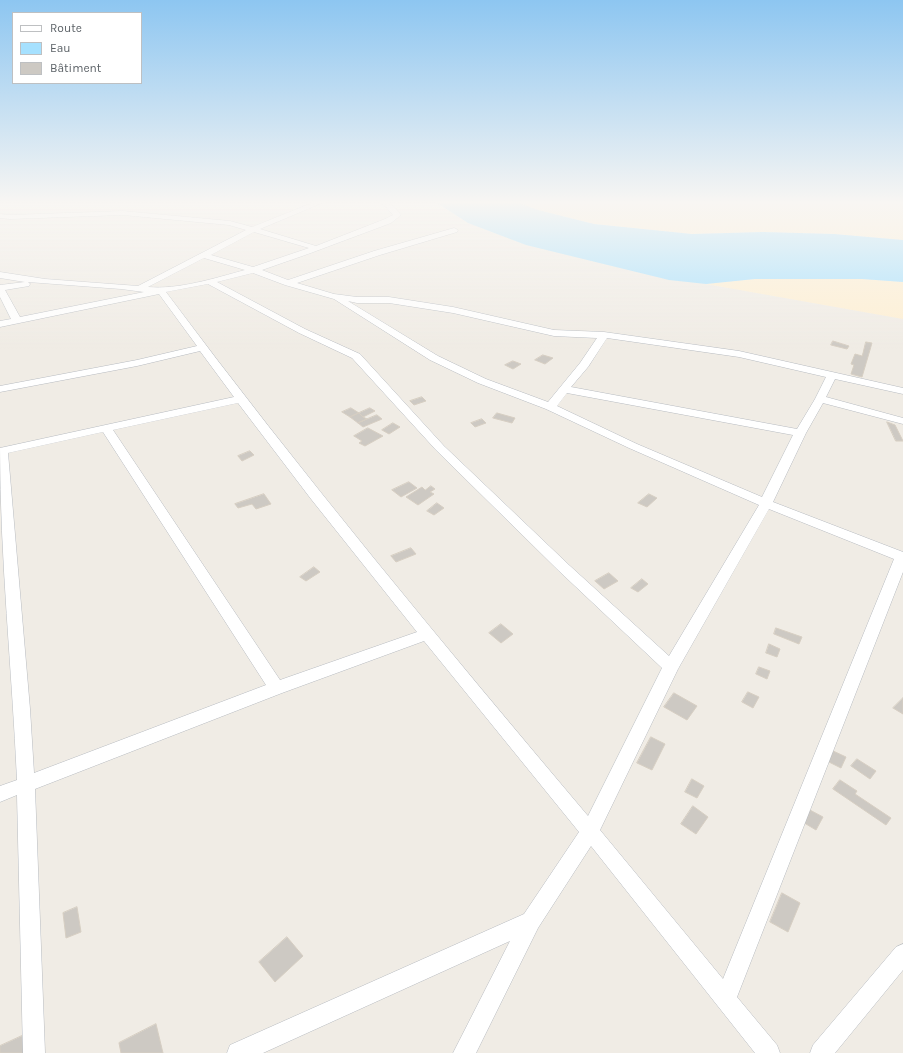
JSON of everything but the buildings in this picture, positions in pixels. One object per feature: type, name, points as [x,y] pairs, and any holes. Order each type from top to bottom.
[{"type":"street","points":[[140,288],[213,250]]},
{"type":"street","points":[[0,324],[210,282],[254,270],[310,250]]},
{"type":"street","points":[[288,284],[387,250]]},
{"type":"street","points":[[203,255],[254,270],[288,284],[333,296],[357,300],[390,300],[446,309],[554,333],[604,335],[739,354],[903,390]]},
{"type":"street","points":[[0,275],[39,282],[140,288],[161,291],[241,399],[426,635],[590,831],[769,1053]]},
{"type":"street","points":[[17,321],[0,288],[39,282]]},
{"type":"street","points":[[210,282],[302,331],[356,356],[440,448],[564,568],[670,667]]},
{"type":"street","points":[[333,296],[434,358],[482,381],[550,407],[633,446],[765,503],[902,557],[725,1000]]},
{"type":"street","points":[[550,407],[584,365],[604,335]]},
{"type":"street","points":[[0,389],[137,363],[202,348]]},
{"type":"street","points":[[464,1053],[531,921],[590,831],[670,667],[700,619],[765,503],[800,433],[820,400],[832,374]]},
{"type":"street","points":[[564,389],[800,433]]},
{"type":"street","points":[[34,1053],[26,785],[22,709],[1,451],[241,399]]},
{"type":"street","points":[[820,400],[903,421]]},
{"type":"street","points":[[106,428],[276,688]]},
{"type":"street","points":[[0,794],[276,688],[426,635]]},
{"type":"street","points":[[238,1053],[531,921]]},
{"type":"street","points":[[821,1053],[903,954]]},
{"type":"sand","points":[[755,279],[862,279],[903,282],[903,319],[706,284]]},
{"type":"water","points":[[547,250],[903,250],[903,282],[862,279],[755,279],[706,284],[669,280]]}]
